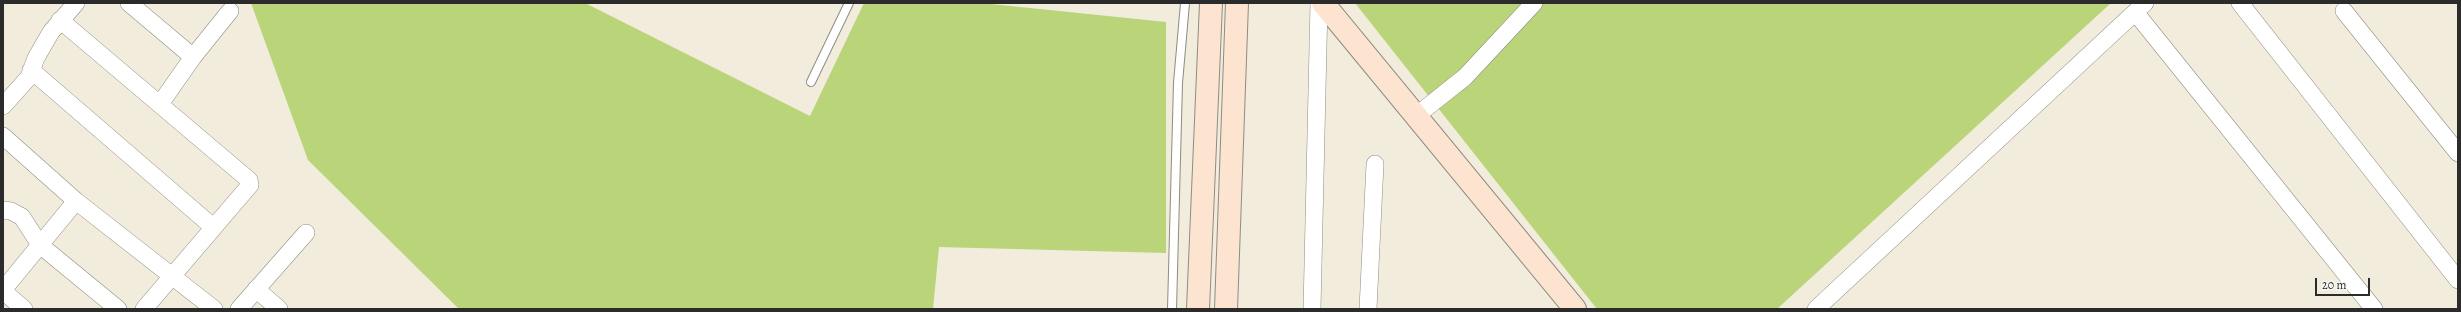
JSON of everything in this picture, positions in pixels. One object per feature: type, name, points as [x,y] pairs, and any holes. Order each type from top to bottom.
[{"type":"main road","points":[[1198,309],[1211,3]]},
{"type":"main road","points":[[1226,309],[1237,3]]},
{"type":"main road","points":[[1323,3],[1575,309]]},
{"type":"street","points":[[3,106],[28,77],[36,58],[60,20],[76,3]]},
{"type":"street","points":[[129,3],[193,57]]},
{"type":"street","points":[[1312,309],[1319,3]]},
{"type":"street","points":[[1416,116],[1464,77],[1534,3]]},
{"type":"street","points":[[2240,3],[2458,280]]},
{"type":"street","points":[[1816,309],[2140,7],[2374,309]]},
{"type":"street","points":[[160,104],[193,57],[230,11]]},
{"type":"street","points":[[2344,11],[2458,153]]},
{"type":"street","points":[[60,20],[249,180],[250,185],[144,309]]},
{"type":"street","points":[[31,70],[213,227]]},
{"type":"street","points":[[3,136],[76,201],[214,309]]},
{"type":"street","points":[[1368,309],[1375,164]]},
{"type":"street","points":[[24,309],[3,290],[76,201]]},
{"type":"street","points":[[3,210],[11,211],[22,218],[40,245],[118,309]]},
{"type":"street","points":[[239,309],[306,233]]},
{"type":"street","points":[[256,289],[279,309]]},
{"type":"lane","points":[[811,82],[849,3]]},
{"type":"lane","points":[[1172,309],[1178,83],[1185,3]]},
{"type":"green space","points":[[251,3],[585,3],[810,116],[864,3],[981,3],[1166,22],[1166,253],[939,247],[933,309],[459,309],[308,160]]},
{"type":"green space","points":[[1355,3],[2111,3],[1777,309],[1597,309]]}]
